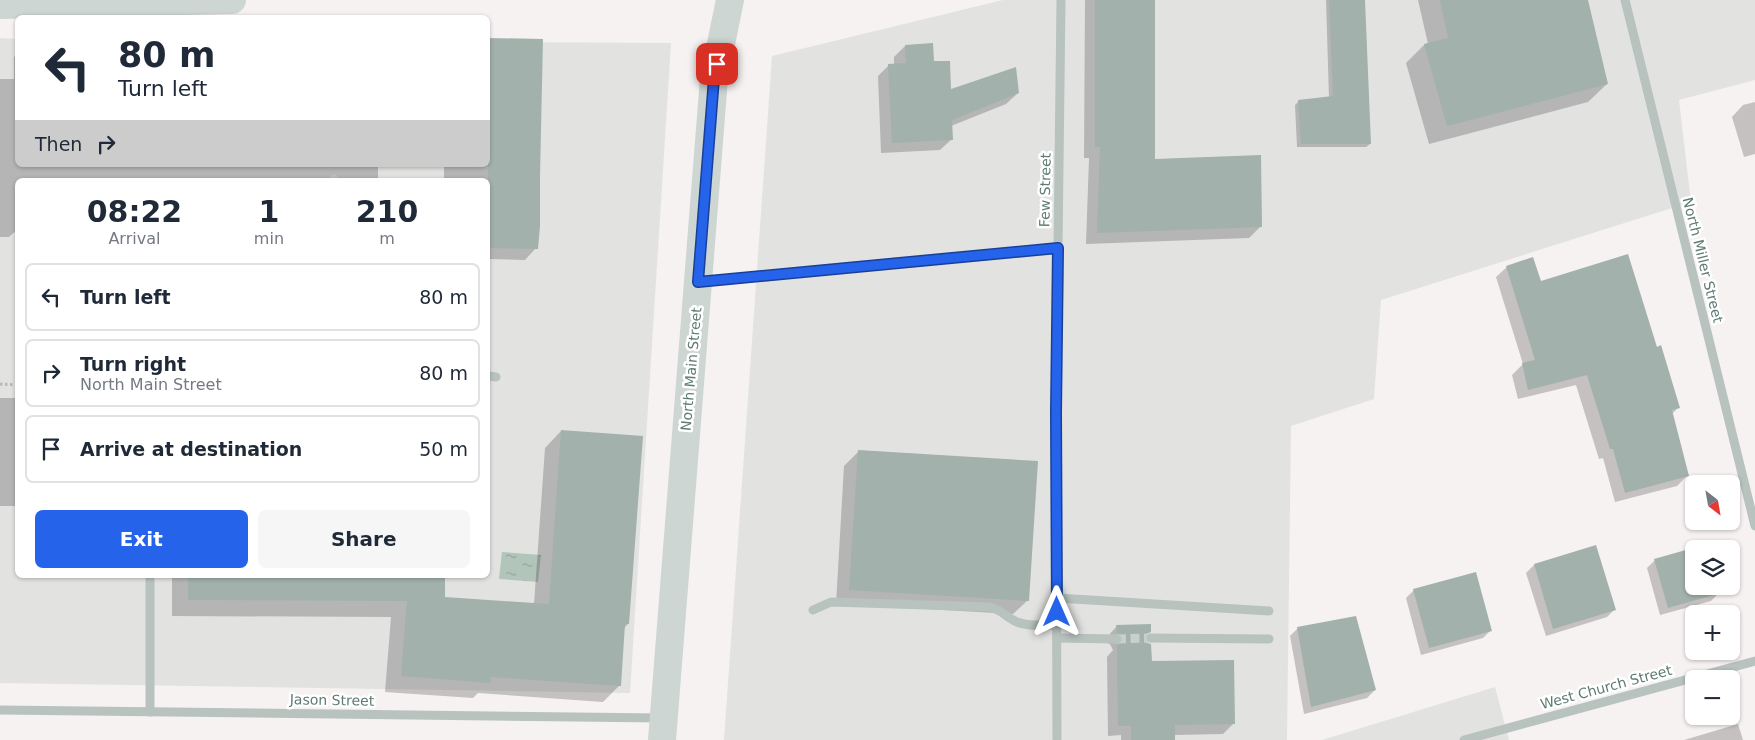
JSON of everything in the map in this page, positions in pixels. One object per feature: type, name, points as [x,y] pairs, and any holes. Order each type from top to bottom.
[{"type":"main road","points":[[0,5],[232,0]]},
{"type":"main road","name":"North Main Street","points":[[663,729],[714,78],[730,0]]},
{"type":"street","name":"Few Street","points":[[1057,740],[1056,413],[1061,0]]},
{"type":"street","name":"North Miller Street","points":[[1625,0],[1755,526]]},
{"type":"street","points":[[698,282],[1058,248]]},
{"type":"street","points":[[150,578],[150,712]]},
{"type":"street","points":[[1057,598],[1269,611]]},
{"type":"street","points":[[813,610],[831,602],[990,607],[1000,609],[1017,622],[1026,625],[1057,625]]},
{"type":"street","points":[[1057,638],[1117,638]]},
{"type":"street","points":[[1151,638],[1269,640]]},
{"type":"street","name":"West Church Street","points":[[1464,740],[1755,661]]},
{"type":"street","name":"Jason Street","points":[[0,710],[150,712],[663,729]]},
{"type":"path","points":[[0,384],[15,385]]},
{"type":"shaded area","points":[[1003,0],[1755,0],[1755,80],[1679,100],[1691,202],[1381,300],[1374,399],[1291,426],[1287,740],[724,740],[772,56]]},
{"type":"shaded area","points":[[0,38],[15,39],[15,167],[490,167],[490,42],[671,43],[630,693],[0,683]]},
{"type":"shaded area","points":[[1495,687],[1509,740],[1322,740]]},
{"type":"water","points":[[502,552],[541,555],[538,582],[499,579]]},
{"type":"building","points":[[1095,0],[1155,0],[1155,159],[1261,155],[1262,227],[1097,233],[1100,147],[1095,147]]},
{"type":"building","points":[[1329,0],[1365,0],[1371,144],[1301,144],[1298,100],[1333,96]]},
{"type":"building","points":[[1440,0],[1588,0],[1608,84],[1447,126],[1424,44],[1448,38]]},
{"type":"building","points":[[490,38],[543,39],[538,249],[490,248],[490,178],[488,178],[488,167],[490,167]]},
{"type":"building","points":[[933,43],[934,61],[950,61],[951,89],[1016,67],[1019,93],[952,120],[953,140],[892,143],[888,64],[906,63],[905,45]]},
{"type":"building","points":[[1628,254],[1657,347],[1661,345],[1680,408],[1672,410],[1689,475],[1625,493],[1613,449],[1610,449],[1587,375],[1528,390],[1522,363],[1535,360],[1506,266],[1533,257],[1541,281]]},
{"type":"building","points":[[561,430],[643,436],[629,624],[625,624],[621,686],[491,677],[491,683],[401,676],[407,601],[188,600],[188,578],[445,578],[445,597],[549,604]]},
{"type":"building","points":[[858,450],[1038,461],[1029,601],[849,590]]},
{"type":"building","points":[[1596,545],[1616,610],[1553,629],[1534,564]]},
{"type":"building","points":[[1685,550],[1685,595],[1714,595],[1668,608],[1654,559]]},
{"type":"building","points":[[1476,572],[1492,631],[1429,648],[1413,589]]},
{"type":"building","points":[[1356,616],[1376,690],[1311,707],[1297,627]]},
{"type":"building","points":[[1151,624],[1151,632],[1146,634],[1145,638],[1147,643],[1151,644],[1152,661],[1234,660],[1235,724],[1175,725],[1175,740],[1131,740],[1131,726],[1118,726],[1117,645],[1122,643],[1123,639],[1121,634],[1117,633],[1116,625]]},
{"type":"tunnel","points":[[1117,639],[1151,638]]},
{"type":"route","points":[[717,64],[714,78],[698,282],[1058,248],[1056,413],[1057,612]]}]
